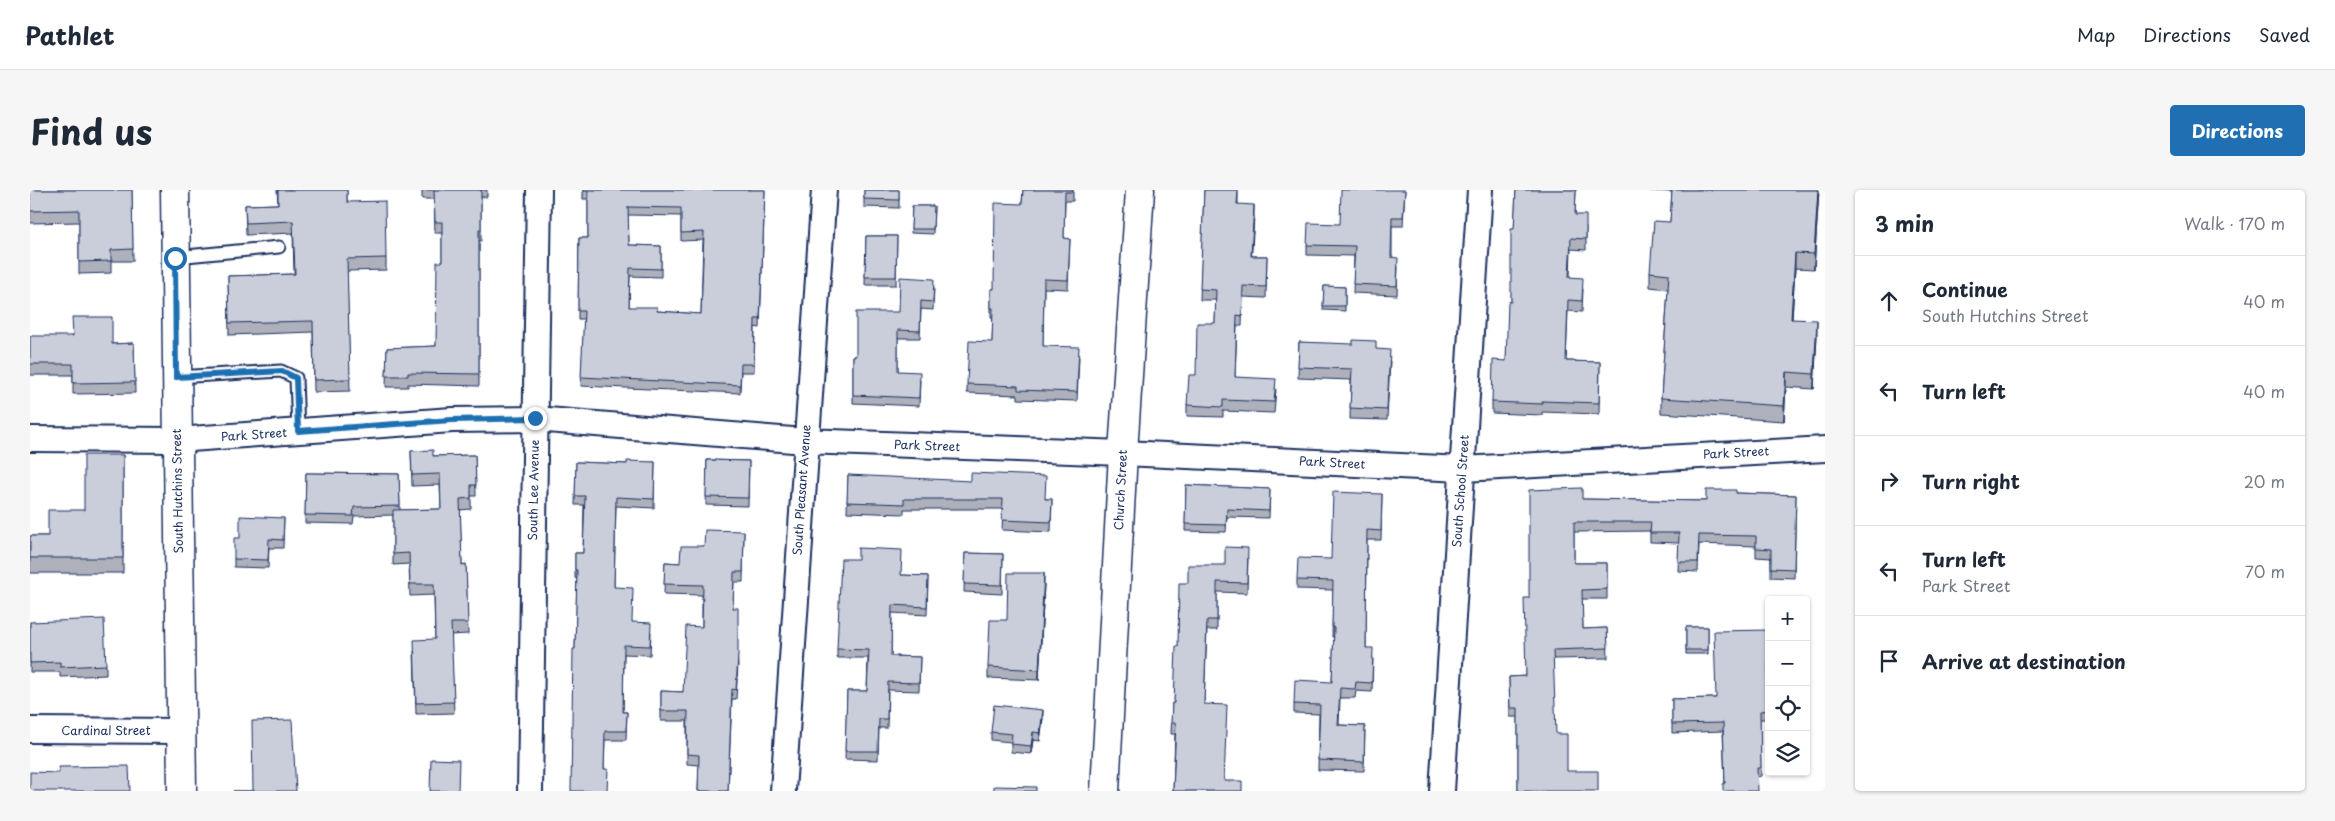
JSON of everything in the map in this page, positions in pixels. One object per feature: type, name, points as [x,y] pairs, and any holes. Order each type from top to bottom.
[{"type":"main road","name":"South Hutchins Street","points":[[175,190],[182,791]]},
{"type":"main road","name":"Church Street","points":[[1105,791],[1123,453],[1140,190]]},
{"type":"street","name":"South Lee Avenue","points":[[530,791],[539,190]]},
{"type":"street","name":"South Pleasant Avenue","points":[[783,791],[805,441],[824,190]]},
{"type":"street","name":"South School Street","points":[[1442,791],[1480,190]]},
{"type":"street","name":"Park Street","points":[[30,439],[177,440],[452,420],[535,418],[805,441],[1123,453],[1463,469],[1825,449]]},
{"type":"street","name":"Cardinal Street","points":[[30,730],[181,731]]},
{"type":"lane","points":[[175,258],[279,247]]},
{"type":"lane","points":[[176,377],[282,371],[296,378],[298,431]]},
{"type":"building","points":[[30,190],[132,190],[133,249],[111,250],[111,261],[79,262],[79,210],[30,211]]},
{"type":"building","points":[[278,190],[347,190],[347,202],[385,201],[386,258],[347,259],[350,379],[314,380],[313,321],[229,323],[228,276],[295,274],[293,221],[246,223],[245,205],[278,204]]},
{"type":"building","points":[[434,190],[481,190],[481,230],[479,230],[479,374],[408,373],[408,376],[386,376],[387,348],[436,346],[437,262],[442,262],[442,222],[435,222]]},
{"type":"building","points":[[765,190],[760,319],[755,319],[754,364],[741,364],[740,385],[581,377],[584,311],[578,311],[579,238],[588,238],[588,191],[583,191]],"holes":[[[628,207],[681,208],[681,233],[704,232],[701,314],[657,311],[657,307],[629,307],[630,268],[661,269],[661,246],[629,245]]]},
{"type":"building","points":[[864,190],[899,190],[899,200],[864,199]]},
{"type":"building","points":[[1023,190],[1073,190],[1073,192],[1065,192],[1064,238],[1070,239],[1068,280],[1044,279],[1043,346],[1079,347],[1077,392],[1018,390],[1018,386],[967,384],[969,341],[992,342],[993,308],[991,308],[991,289],[994,289],[995,203],[1022,204]]},
{"type":"building","points":[[1204,190],[1238,190],[1237,204],[1254,205],[1251,256],[1267,256],[1266,287],[1243,286],[1242,316],[1237,315],[1235,377],[1276,379],[1274,402],[1223,400],[1223,407],[1187,405],[1189,375],[1196,375],[1197,323],[1215,323],[1216,290],[1200,289]]},
{"type":"building","points":[[1341,190],[1405,190],[1403,217],[1392,217],[1391,257],[1398,258],[1397,286],[1353,284],[1355,246],[1307,245],[1308,223],[1340,224]]},
{"type":"building","points":[[1516,190],[1576,190],[1575,215],[1586,215],[1586,239],[1571,238],[1569,277],[1583,278],[1582,301],[1568,300],[1566,361],[1600,362],[1599,403],[1542,401],[1542,404],[1492,402],[1493,360],[1506,361],[1508,302],[1511,302],[1511,229],[1514,229]]},
{"type":"building","points":[[1672,190],[1818,190],[1814,254],[1795,253],[1791,319],[1817,320],[1814,374],[1786,372],[1784,406],[1661,398],[1669,274],[1650,272],[1654,221],[1670,222]]},
{"type":"building","points":[[912,206],[934,206],[933,229],[911,229]]},
{"type":"building","points":[[866,236],[897,236],[896,277],[865,277]]},
{"type":"building","points":[[900,277],[934,279],[933,302],[921,301],[920,331],[898,330],[898,371],[920,372],[919,398],[853,395],[853,356],[856,356],[856,312],[899,312]]},
{"type":"building","points":[[1324,286],[1345,287],[1345,306],[1323,306]]},
{"type":"building","points":[[72,317],[112,317],[112,344],[134,343],[135,382],[73,383],[73,364],[30,364],[30,336],[73,336]]},
{"type":"building","points":[[1353,340],[1376,341],[1376,349],[1390,350],[1387,410],[1350,408],[1352,369],[1298,367],[1299,342],[1353,344]]},
{"type":"building","points":[[433,450],[433,456],[475,455],[476,485],[471,485],[471,498],[460,499],[462,565],[466,564],[468,623],[451,623],[454,702],[416,703],[414,640],[435,639],[434,584],[410,584],[409,553],[393,554],[393,510],[441,509],[440,474],[412,475],[411,451]]},
{"type":"building","points":[[84,455],[123,455],[123,558],[30,558],[30,536],[48,536],[48,510],[84,510]]},
{"type":"building","points":[[707,460],[749,461],[748,498],[706,497]]},
{"type":"building","points":[[627,461],[655,462],[654,499],[616,497],[614,587],[633,588],[632,622],[651,623],[650,646],[624,645],[623,712],[627,712],[626,731],[605,731],[604,769],[608,769],[607,791],[571,791],[573,649],[575,649],[577,570],[575,570],[575,553],[583,553],[585,496],[575,496],[576,462],[627,464]]},
{"type":"building","points":[[306,473],[399,474],[400,506],[354,507],[353,516],[305,515]]},
{"type":"building","points":[[971,473],[1046,476],[1045,499],[1052,499],[1051,522],[1002,520],[1003,499],[904,499],[904,504],[847,502],[848,475],[971,481]]},
{"type":"building","points":[[1186,485],[1270,489],[1269,511],[1227,509],[1226,525],[1185,524]]},
{"type":"building","points":[[1582,488],[1582,499],[1706,501],[1706,490],[1736,490],[1736,493],[1796,495],[1794,569],[1771,568],[1771,549],[1756,548],[1756,536],[1699,535],[1698,562],[1678,562],[1679,533],[1650,533],[1651,522],[1574,522],[1574,563],[1607,563],[1607,589],[1582,590],[1583,629],[1607,628],[1608,648],[1553,650],[1556,734],[1567,734],[1567,771],[1598,771],[1598,791],[1518,791],[1518,708],[1510,708],[1509,677],[1526,676],[1524,598],[1529,598],[1529,490]]},
{"type":"building","points":[[1333,492],[1382,494],[1381,531],[1367,530],[1366,648],[1373,648],[1372,683],[1356,682],[1355,689],[1340,688],[1338,725],[1365,726],[1364,762],[1318,760],[1320,705],[1294,704],[1295,680],[1332,682],[1333,581],[1297,580],[1298,558],[1331,559]]},
{"type":"building","points":[[240,516],[284,518],[283,540],[269,539],[268,560],[234,559],[234,538],[240,538]]},
{"type":"building","points":[[705,530],[744,531],[743,572],[734,572],[733,608],[738,608],[738,655],[736,690],[732,689],[728,791],[698,791],[699,755],[687,754],[688,711],[661,711],[661,691],[683,692],[686,626],[702,627],[703,585],[664,584],[665,562],[680,563],[681,546],[704,546]]},
{"type":"building","points":[[1225,547],[1248,548],[1247,583],[1217,582],[1217,620],[1207,620],[1204,704],[1227,705],[1224,781],[1242,781],[1242,791],[1173,791],[1176,723],[1171,723],[1172,703],[1174,703],[1176,646],[1178,647],[1179,583],[1188,583],[1188,565],[1225,565]]},
{"type":"building","points":[[858,548],[902,550],[901,575],[928,576],[927,607],[892,605],[891,656],[920,657],[919,683],[888,682],[887,719],[879,719],[878,751],[845,751],[847,691],[867,691],[869,650],[837,649],[841,559],[858,559]]},
{"type":"building","points":[[965,553],[1003,554],[1002,585],[964,584]]},
{"type":"building","points":[[1008,573],[1044,573],[1039,670],[988,667],[990,620],[1007,620]]},
{"type":"building","points":[[104,619],[106,665],[60,667],[60,662],[30,663],[30,622]]},
{"type":"building","points":[[1686,627],[1708,627],[1708,650],[1686,650]]},
{"type":"building","points":[[1765,630],[1765,710],[1760,711],[1761,768],[1757,768],[1758,791],[1723,791],[1723,784],[1725,783],[1723,723],[1672,724],[1672,699],[1716,698],[1714,631]]},
{"type":"building","points":[[994,705],[1043,710],[1040,733],[1033,732],[1031,746],[1011,744],[1012,734],[991,732]]},
{"type":"building","points":[[292,720],[296,791],[253,791],[252,721]]},
{"type":"building","points":[[431,759],[459,760],[458,791],[430,791]]},
{"type":"building","points":[[129,766],[130,791],[30,791],[30,772],[59,773],[59,767]]},
{"type":"building","points":[[994,786],[1036,787],[1036,791],[994,791]]},
{"type":"route","points":[[175,258],[176,377],[282,371],[296,378],[298,431],[452,420],[535,418]]}]
